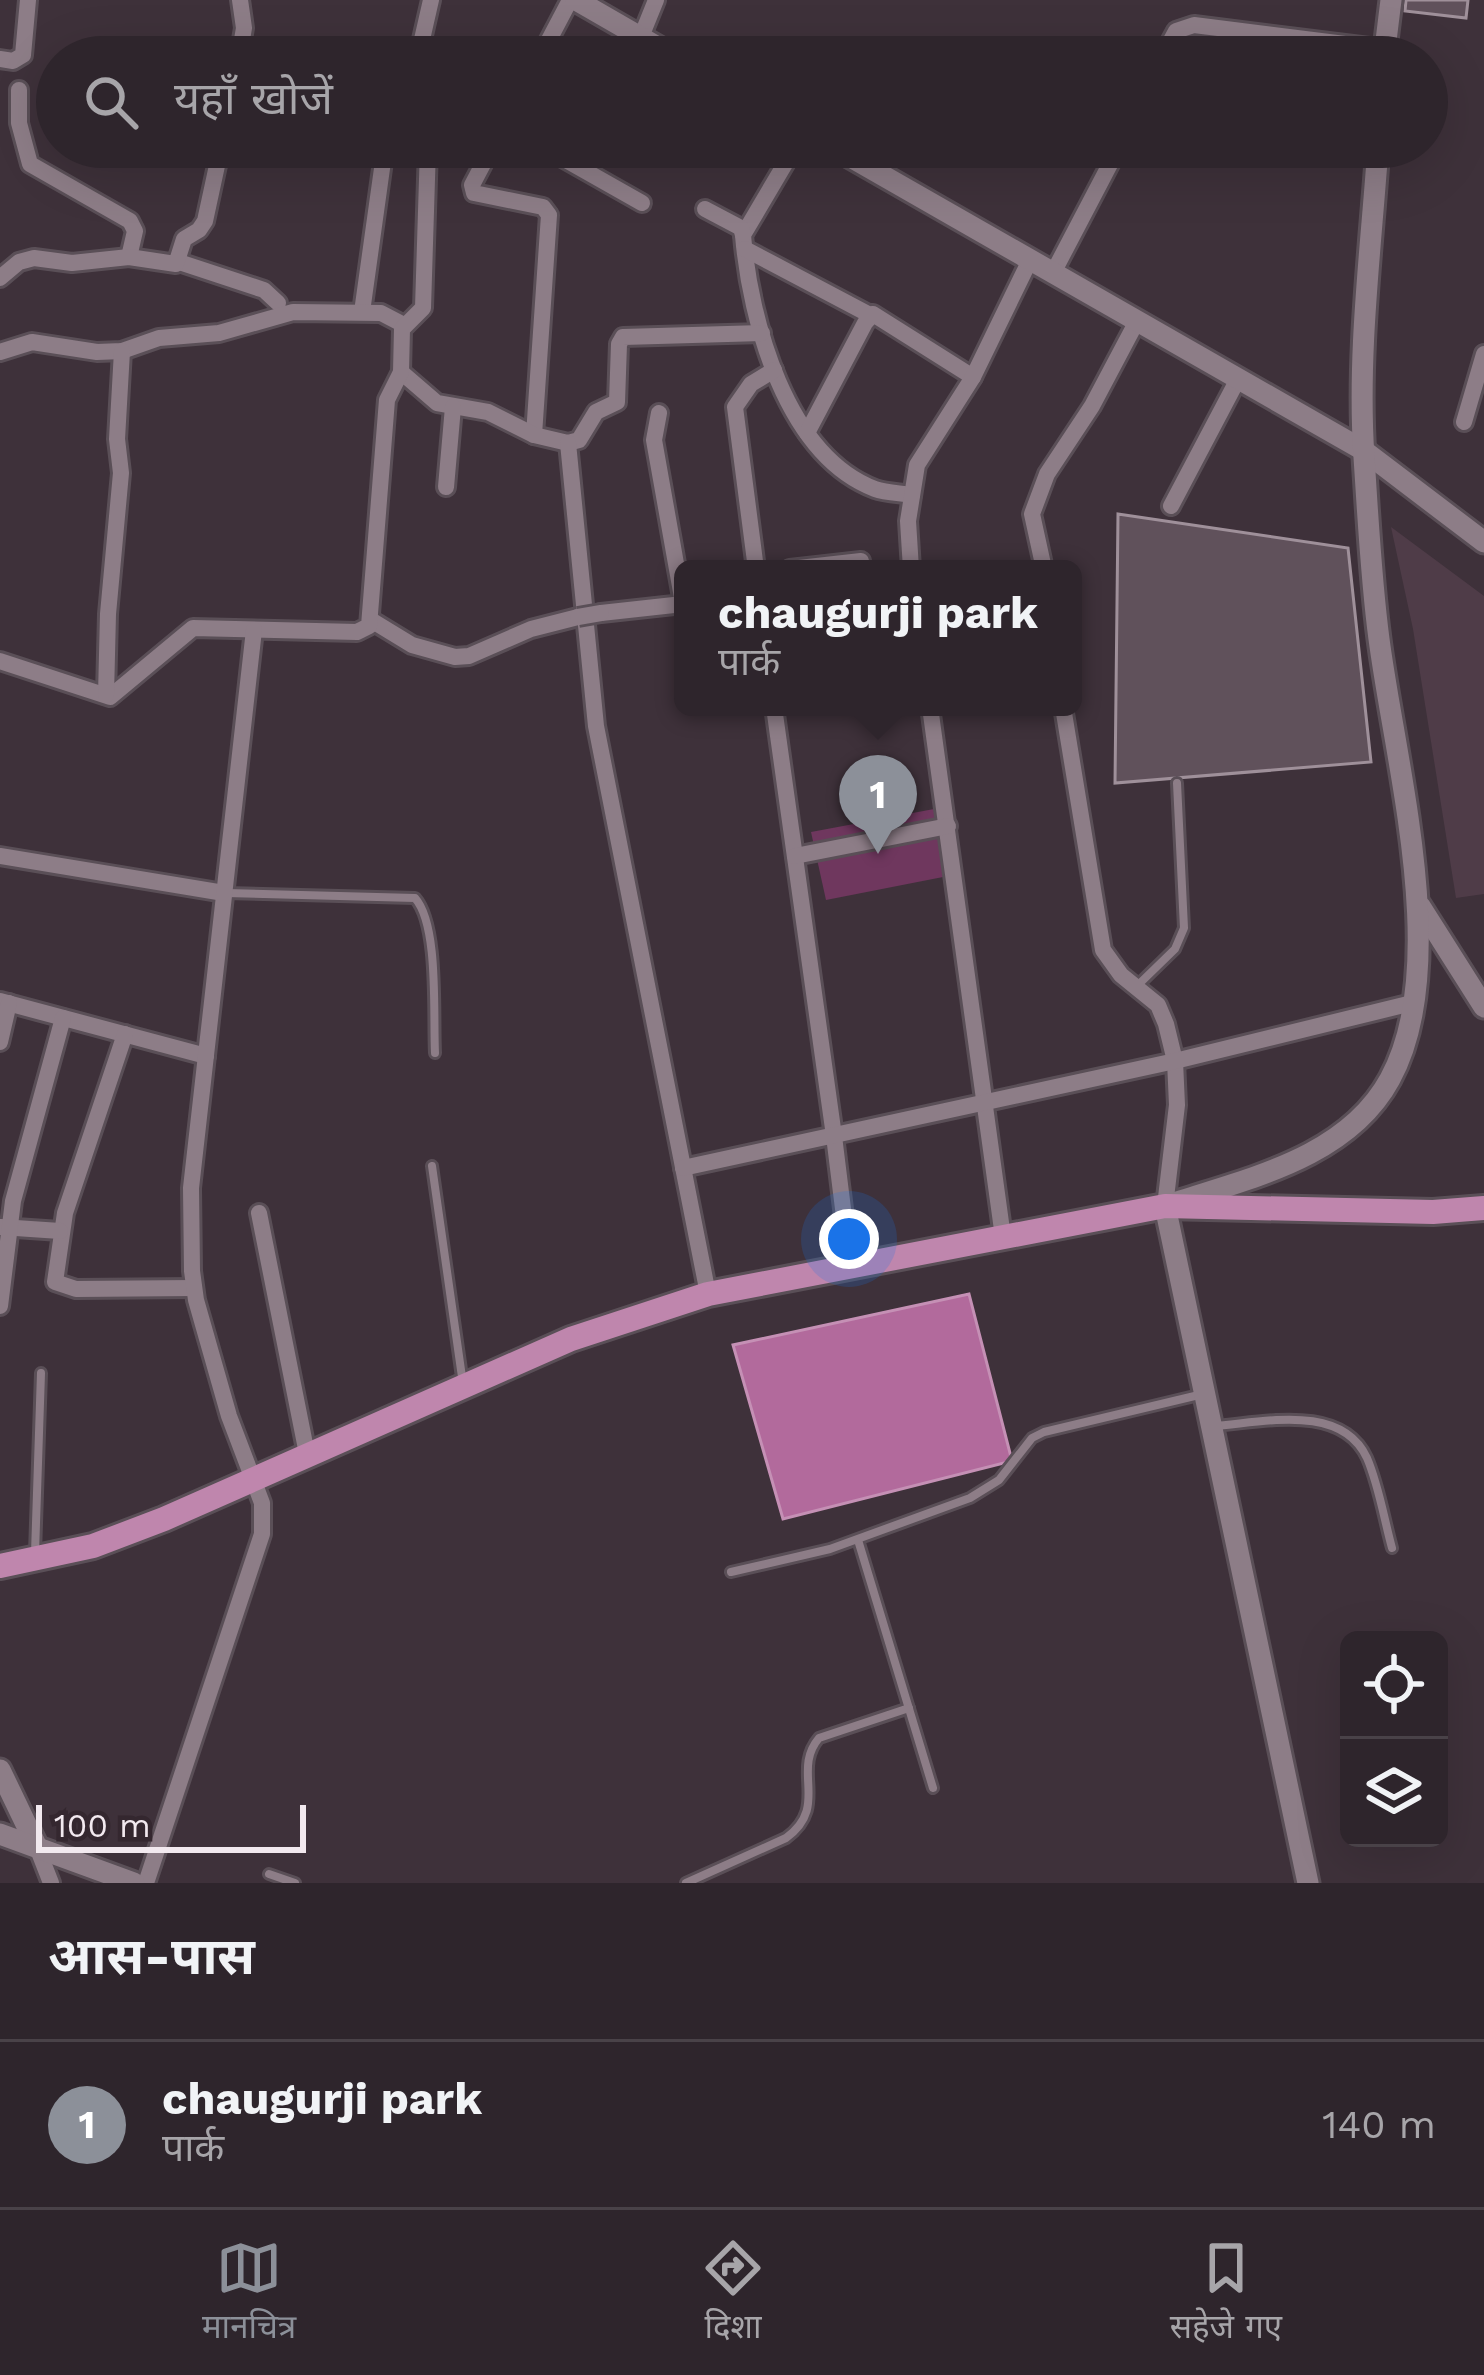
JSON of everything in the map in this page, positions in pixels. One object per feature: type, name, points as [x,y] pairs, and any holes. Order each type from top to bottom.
[{"type":"main road","points":[[0,1566],[93,1546],[164,1519],[571,1339],[708,1294],[1165,1206],[1433,1213],[1484,1208]]},
{"type":"street","points":[[0,59],[13,61],[23,55],[28,0]]},
{"type":"street","points":[[240,0],[243,36]]},
{"type":"street","points":[[423,36],[431,0]]},
{"type":"street","points":[[552,36],[573,0],[638,36]]},
{"type":"street","points":[[640,36],[656,0]]},
{"type":"street","points":[[1386,36],[1390,0]]},
{"type":"street","points":[[1173,36],[1194,25],[1269,36]]},
{"type":"street","points":[[19,90],[19,123],[31,164],[36,167]]},
{"type":"street","points":[[38,168],[130,221],[135,231],[129,257]]},
{"type":"street","points":[[179,262],[184,239],[205,221],[216,168]]},
{"type":"street","points":[[362,312],[382,168]]},
{"type":"street","points":[[0,661],[110,697],[193,628],[357,632],[371,620],[386,406],[401,372],[407,322],[423,308],[427,168]]},
{"type":"street","points":[[481,168],[472,185],[474,193],[543,207],[549,215],[534,435]]},
{"type":"street","points":[[580,168],[643,203]]},
{"type":"street","points":[[744,242],[784,168]]},
{"type":"street","points":[[869,168],[1363,451],[1484,542]]},
{"type":"street","points":[[1054,273],[1108,168]]},
{"type":"street","points":[[1165,1206],[1292,1162],[1330,1143],[1360,1118],[1389,1082],[1405,1044],[1420,905],[1378,636],[1363,451],[1377,168]]},
{"type":"street","points":[[705,208],[741,228],[762,333],[796,422],[848,472],[875,489],[912,495]]},
{"type":"street","points":[[744,242],[870,315],[876,314],[973,376]]},
{"type":"street","points":[[0,278],[28,259],[72,263],[129,257],[166,265],[179,262],[264,290],[278,303]]},
{"type":"street","points":[[910,560],[908,521],[917,465],[973,376],[1030,260]]},
{"type":"street","points":[[0,352],[32,342],[122,351],[159,338],[219,334],[280,313],[362,312],[407,322]]},
{"type":"street","points":[[807,433],[870,315]]},
{"type":"street","points":[[1042,560],[1032,514],[1047,474],[1092,406],[1136,321]]},
{"type":"street","points":[[401,372],[433,400],[488,412],[534,435],[568,443],[579,440],[593,415],[617,401],[623,337],[762,333]]},
{"type":"street","points":[[106,695],[121,473],[117,440],[122,351]]},
{"type":"street","points":[[1464,422],[1484,354]]},
{"type":"street","points":[[755,560],[735,407],[751,383],[774,370]]},
{"type":"street","points":[[1171,506],[1238,379]]},
{"type":"street","points":[[446,487],[453,407]]},
{"type":"street","points":[[659,413],[656,454],[675,560]]},
{"type":"street","points":[[568,443],[596,726],[708,1294]]},
{"type":"street","points":[[371,620],[412,645],[455,657],[578,617],[674,605]]},
{"type":"street","points":[[146,1883],[262,1534],[262,1503],[229,1415],[194,1288],[191,1188],[254,630]]},
{"type":"street","points":[[775,716],[834,1136],[847,1240],[845,1267]]},
{"type":"street","points":[[931,716],[1003,1237]]},
{"type":"street","points":[[1064,716],[1103,950],[1121,975],[1158,1005],[1174,1060],[1178,1105],[1165,1206],[1308,1883]]},
{"type":"street","points":[[795,856],[948,826]]},
{"type":"street","points":[[0,856],[224,893]]},
{"type":"street","points":[[1420,905],[1484,1007]]},
{"type":"street","points":[[0,1042],[5,1002],[206,1056]]},
{"type":"street","points":[[683,1168],[1412,1003]]},
{"type":"street","points":[[0,1306],[4,1227],[62,1018]]},
{"type":"street","points":[[125,1034],[60,1231],[55,1282],[76,1289],[194,1288]]},
{"type":"street","points":[[259,1213],[307,1454]]},
{"type":"street","points":[[4,1227],[60,1231]]},
{"type":"street","points":[[0,1769],[51,1883]]},
{"type":"street","points":[[0,1834],[134,1883]]},
{"type":"lane","points":[[1137,986],[1174,949],[1184,928],[1177,783]]},
{"type":"lane","points":[[224,893],[415,898],[425,909],[428,930],[435,1053]]},
{"type":"lane","points":[[432,1166],[463,1386]]},
{"type":"lane","points":[[35,1561],[41,1372]]},
{"type":"lane","points":[[731,1572],[858,1540],[988,1490],[1032,1438],[1044,1432],[1205,1394]]},
{"type":"lane","points":[[1212,1426],[1311,1420],[1334,1426],[1366,1456],[1393,1548]]},
{"type":"lane","points":[[858,1540],[933,1788]]},
{"type":"lane","points":[[686,1883],[799,1829],[810,1805],[808,1760],[819,1738],[909,1708]]},
{"type":"lane","points":[[269,1874],[295,1883]]},
{"type":"shaded area","points":[[1391,527],[1484,596],[1484,894],[1456,898],[1413,629]]},
{"type":"shaded area","points":[[934,809],[943,877],[826,900],[811,832]]},
{"type":"shaded area","points":[[969,1294],[1012,1461],[783,1519],[733,1345]]},
{"type":"building","points":[[1406,0],[1468,0],[1466,18],[1405,11]]},
{"type":"building","points":[[1118,514],[1348,548],[1371,762],[1115,783]]},
{"type":"place","name":"chaugurji park","points":[[878,854]]}]
